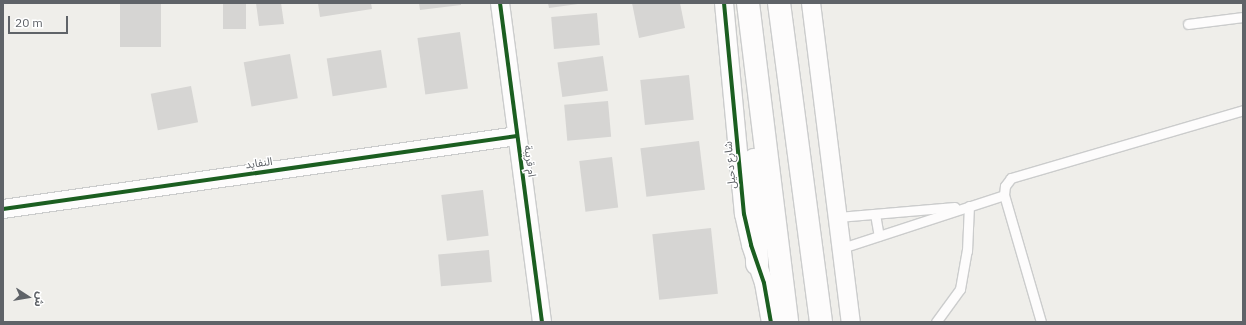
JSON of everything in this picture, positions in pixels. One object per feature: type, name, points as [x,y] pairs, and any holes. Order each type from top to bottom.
[{"type":"main road","points":[[748,3],[787,322]]},
{"type":"main road","points":[[779,3],[820,322]]},
{"type":"main road","points":[[751,29],[757,264]]},
{"type":"street","name":"ام قريبة","points":[[500,3],[542,322]]},
{"type":"street","name":"شارع دحيل","points":[[724,3],[744,214],[757,264],[768,317]]},
{"type":"street","points":[[811,3],[851,322]]},
{"type":"street","name":"النفايد","points":[[3,209],[517,136]]},
{"type":"lane","points":[[1188,24],[1243,17]]},
{"type":"lane","points":[[1041,322],[1004,195],[1005,186],[1010,178],[1243,110]]},
{"type":"lane","points":[[842,248],[1004,195]]},
{"type":"lane","points":[[838,217],[968,206]]},
{"type":"lane","points":[[936,322],[960,289],[967,251],[968,206]]},
{"type":"lane","points":[[875,214],[879,236]]},
{"type":"building","points":[[120,3],[161,3],[161,47],[120,47]]},
{"type":"building","points":[[223,3],[246,3],[246,29],[223,29]]},
{"type":"building","points":[[256,3],[281,3],[284,24],[259,26]]},
{"type":"building","points":[[318,3],[371,3],[372,9],[320,17]]},
{"type":"building","points":[[419,3],[461,3],[461,5],[420,10]]},
{"type":"building","points":[[548,3],[578,3],[578,4],[549,8]]},
{"type":"building","points":[[632,3],[680,3],[685,28],[639,38]]},
{"type":"building","points":[[597,13],[600,45],[554,49],[551,17]]},
{"type":"building","points":[[460,32],[468,88],[425,94],[417,38]]},
{"type":"building","points":[[381,50],[387,88],[333,96],[327,59]]},
{"type":"building","points":[[290,54],[298,98],[252,106],[244,62]]},
{"type":"building","points":[[603,56],[608,91],[562,97],[557,62]]},
{"type":"building","points":[[689,75],[694,120],[645,125],[640,80]]},
{"type":"building","points":[[191,86],[198,122],[158,130],[151,94]]},
{"type":"building","points":[[608,101],[611,137],[567,141],[564,105]]},
{"type":"building","points":[[699,141],[705,190],[646,197],[640,148]]},
{"type":"building","points":[[612,157],[618,208],[585,212],[579,161]]},
{"type":"building","points":[[483,190],[489,236],[447,241],[441,195]]},
{"type":"building","points":[[711,228],[718,294],[659,300],[652,234]]},
{"type":"building","points":[[489,250],[492,282],[441,286],[438,254]]},
{"type":"cycle path","points":[[500,3],[542,322]]},
{"type":"cycle path","points":[[724,3],[744,214],[751,245],[764,283],[771,322]]},
{"type":"cycle path","points":[[3,209],[517,136]]}]
